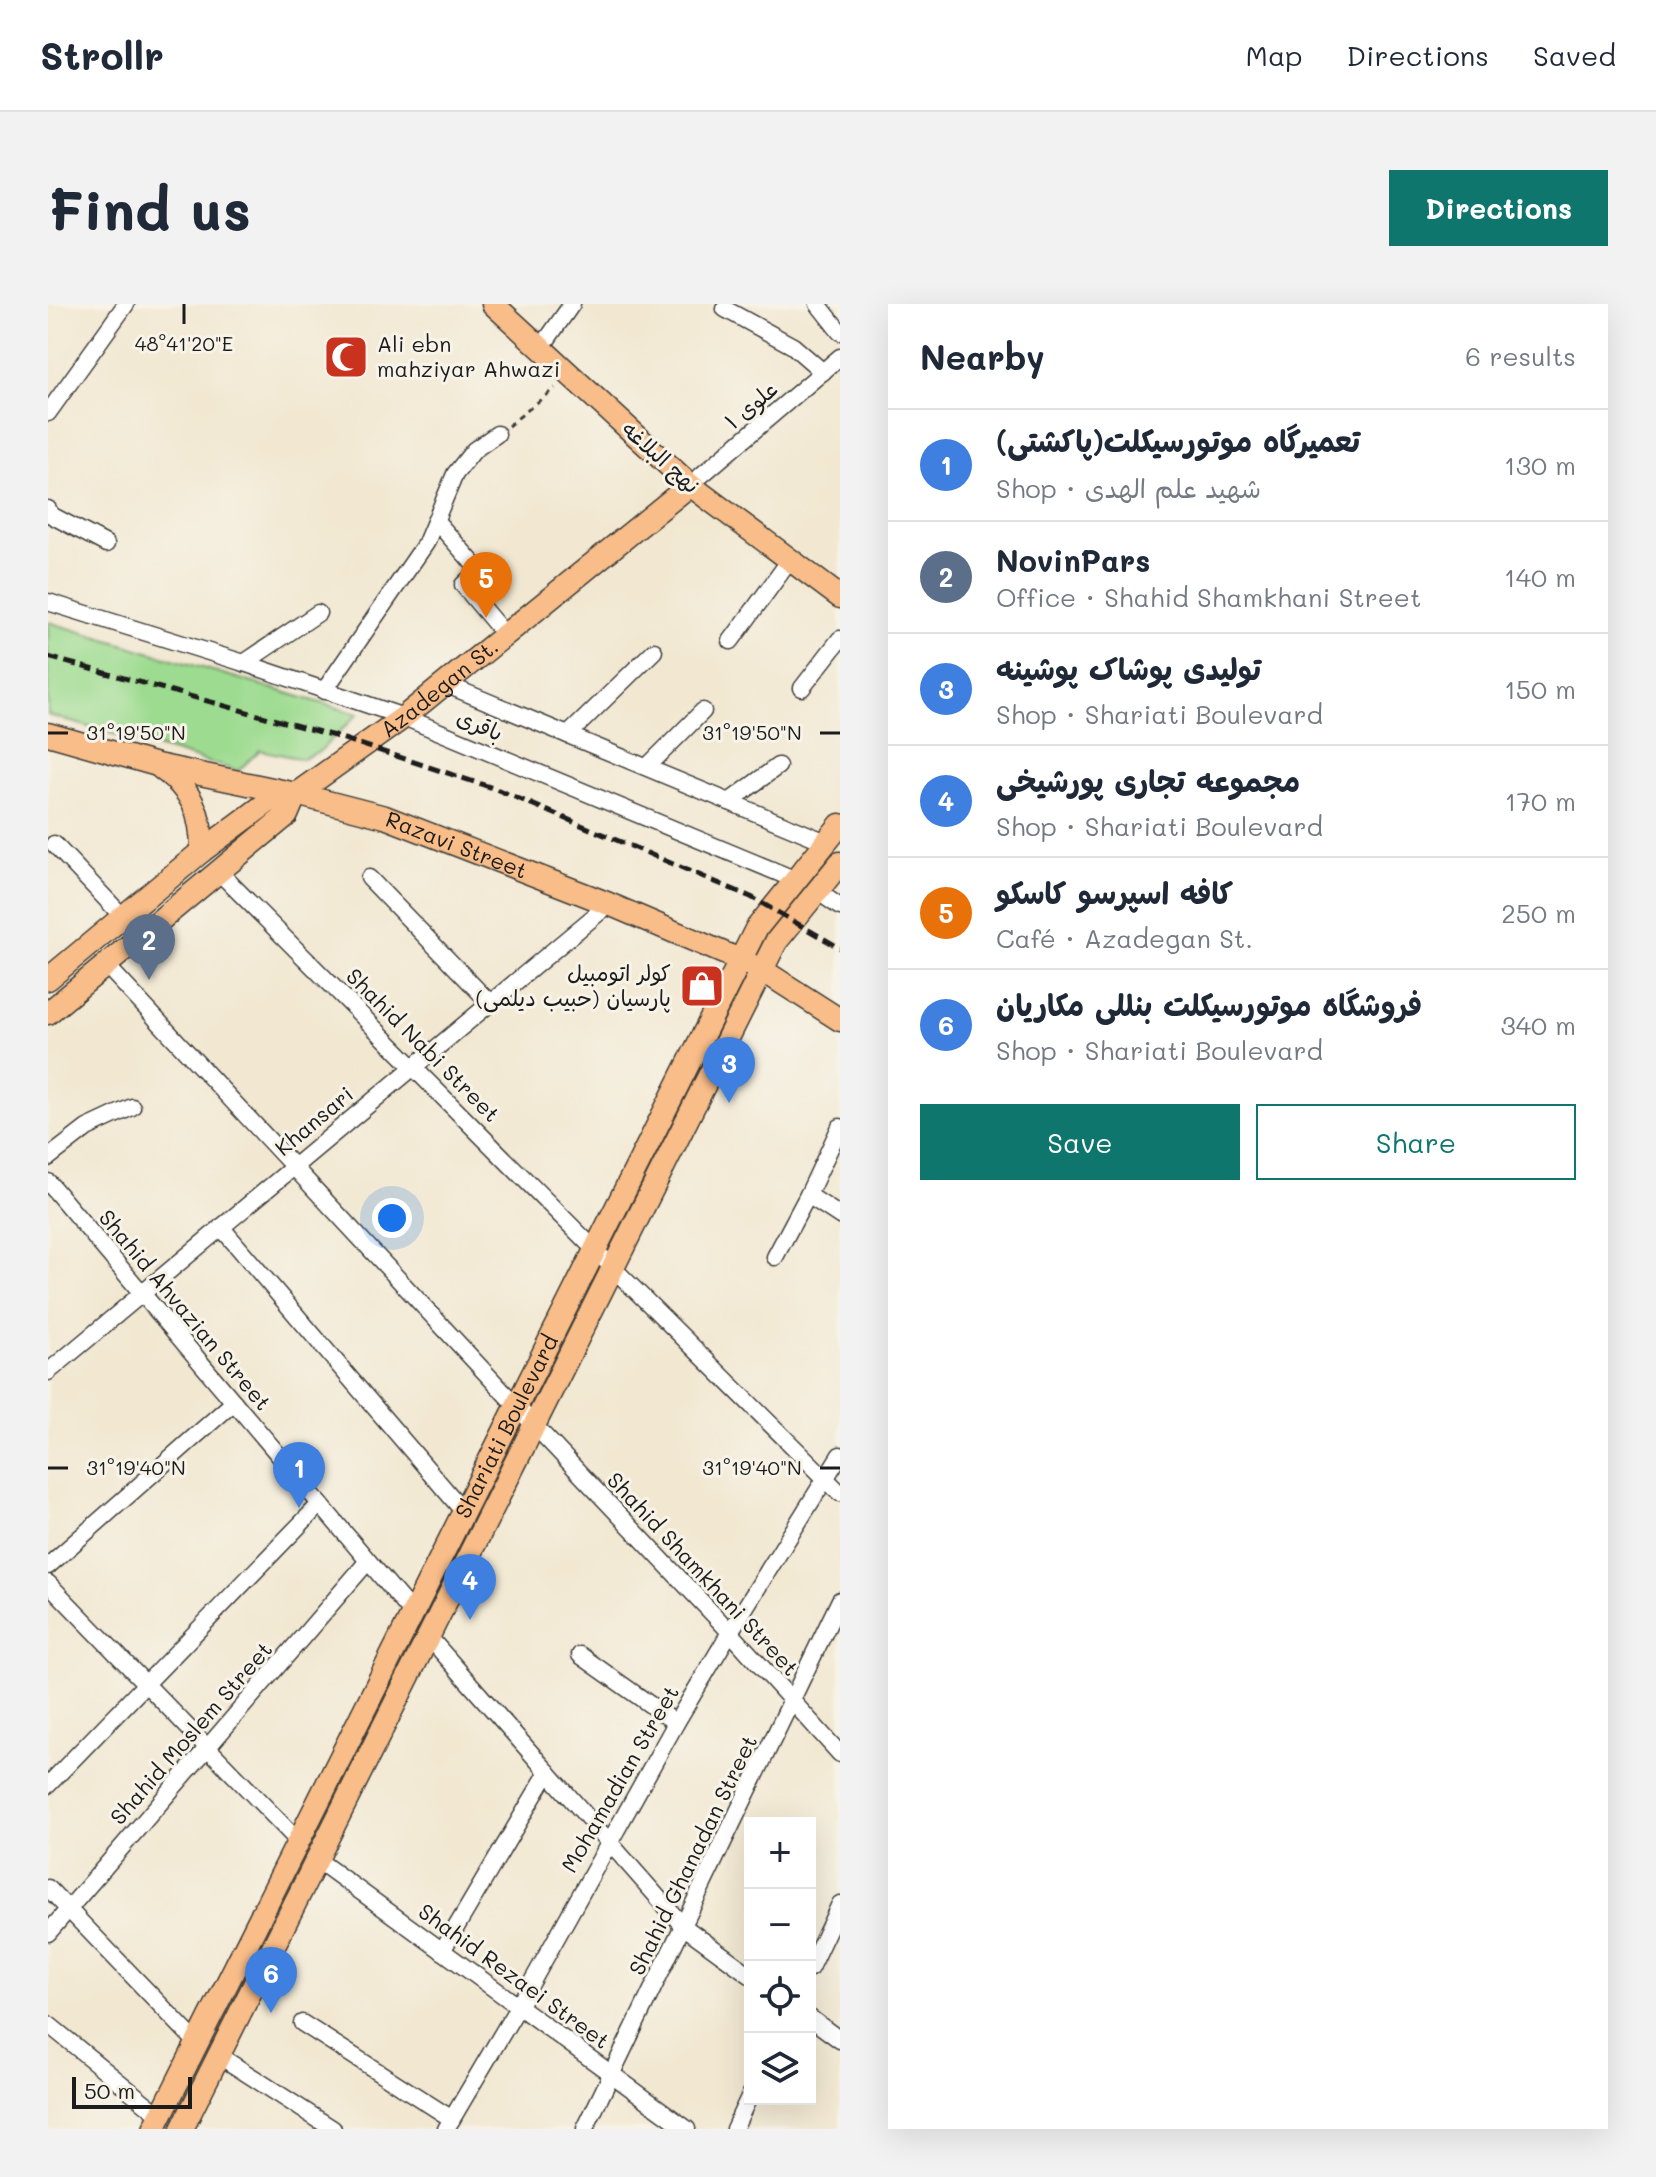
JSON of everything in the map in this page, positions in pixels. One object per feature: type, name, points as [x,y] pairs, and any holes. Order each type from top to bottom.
[{"type":"main road","name":"نهج البلاغه","points":[[493,304],[690,485],[840,597]]},
{"type":"main road","name":"Azadegan St.","points":[[296,794],[404,717],[690,485]]},
{"type":"main road","name":"Razavi Street","points":[[48,734],[157,765],[358,809],[417,828],[740,960],[762,970],[840,1020]]},
{"type":"main road","points":[[157,765],[188,792],[202,831],[202,851]]},
{"type":"main road","points":[[48,979],[202,851],[268,802],[296,794]]},
{"type":"main road","points":[[48,1013],[287,815],[296,794]]},
{"type":"main road","name":"Shariati Boulevard","points":[[157,2122],[756,929],[833,833]]},
{"type":"main road","name":"Shariati Boulevard","points":[[182,2129],[776,942],[840,863]]},
{"type":"street","points":[[48,413],[126,304]]},
{"type":"street","points":[[541,348],[572,304]]},
{"type":"street","points":[[818,304],[840,332]]},
{"type":"street","points":[[725,309],[793,346],[823,372]]},
{"type":"street","name":"علوی ۱","points":[[690,485],[840,357]]},
{"type":"street","points":[[324,691],[426,543],[455,474],[474,450],[497,434]]},
{"type":"street","points":[[48,509],[51,515],[106,544]]},
{"type":"street","points":[[436,521],[479,570],[463,585],[505,635]]},
{"type":"street","points":[[731,641],[790,560]]},
{"type":"street","name":"باقری","points":[[48,602],[404,717],[796,880]]},
{"type":"street","points":[[244,663],[318,613]]},
{"type":"street","points":[[802,688],[840,639]]},
{"type":"street","points":[[568,735],[654,651]]},
{"type":"street","points":[[445,684],[729,802],[833,833]]},
{"type":"street","points":[[647,767],[703,711]]},
{"type":"street","points":[[729,802],[778,766]]},
{"type":"street","points":[[54,844],[123,917]]},
{"type":"street","name":"Shahid Nabi Street","points":[[219,872],[613,1268]]},
{"type":"street","points":[[369,878],[490,1003]]},
{"type":"street","points":[[817,891],[840,907]]},
{"type":"street","name":"Khansari","points":[[48,1372],[609,904]]},
{"type":"street","points":[[106,965],[517,1406]]},
{"type":"street","points":[[48,1158],[87,1128],[132,1107]]},
{"type":"street","points":[[775,1257],[840,1127]]},
{"type":"street","name":"Shahid Ahvazian Street","points":[[48,1182],[413,1614]]},
{"type":"street","points":[[808,1195],[840,1216]]},
{"type":"street","points":[[221,1227],[464,1512]]},
{"type":"street","points":[[613,1268],[840,1493]]},
{"type":"street","points":[[48,1566],[234,1402]]},
{"type":"street","name":"Shahid Shamkhani Street","points":[[517,1406],[840,1754]]},
{"type":"street","name":"Mohamadian Street","points":[[449,2124],[518,2007],[676,1723],[840,1455]]},
{"type":"street","points":[[48,1785],[320,1504]]},
{"type":"street","name":"Shahid Moslem Street","points":[[48,1933],[368,1561]]},
{"type":"street","points":[[48,1583],[298,1841]]},
{"type":"street","name":"Shahid Ghanadan Street","points":[[585,2129],[840,1600]]},
{"type":"street","points":[[428,1636],[683,1926],[744,1971]]},
{"type":"street","points":[[580,1655],[676,1723]]},
{"type":"street","points":[[442,1951],[548,1772]]},
{"type":"street","name":"Shahid Rezaei Street","points":[[316,1859],[687,2129]]},
{"type":"street","points":[[48,1888],[197,2043]]},
{"type":"street","points":[[813,1961],[840,1904]]},
{"type":"street","points":[[816,2022],[840,2040]]},
{"type":"street","points":[[302,2023],[449,2124]]},
{"type":"street","points":[[48,2024],[157,2122]]},
{"type":"street","points":[[218,2055],[333,2129]]},
{"type":"street","points":[[734,2129],[745,2105]]},
{"type":"path","points":[[497,434],[570,375]]},
{"type":"green space","points":[[48,622],[358,714],[320,751],[302,759],[260,750],[238,771],[48,715]]},
{"type":"railway","points":[[48,657],[338,737],[496,789],[751,897],[840,948]]},
{"type":"place","name":"Ali ebn mahziyar Ahwazi","points":[[346,357]]},
{"type":"place","name":"کافه اسپرسو کاسکو","points":[[486,618]]},
{"type":"place","name":"NovinPars","points":[[149,980]]},
{"type":"place","name":"کولر اتومبیل پارسیان (حبیب دیلمی)","points":[[702,986]]},
{"type":"place","name":"تولیدی پوشاک پوشینه","points":[[729,1103]]},
{"type":"place","name":"تعمیرگاه موتورسیکلت(پاکشتی)","points":[[299,1508]]},
{"type":"place","name":"مجموعه تجاری پورشیخی","points":[[470,1620]]},
{"type":"place","name":"فروشگاه موتورسیکلت بنللی مکاریان","points":[[271,2013]]}]
